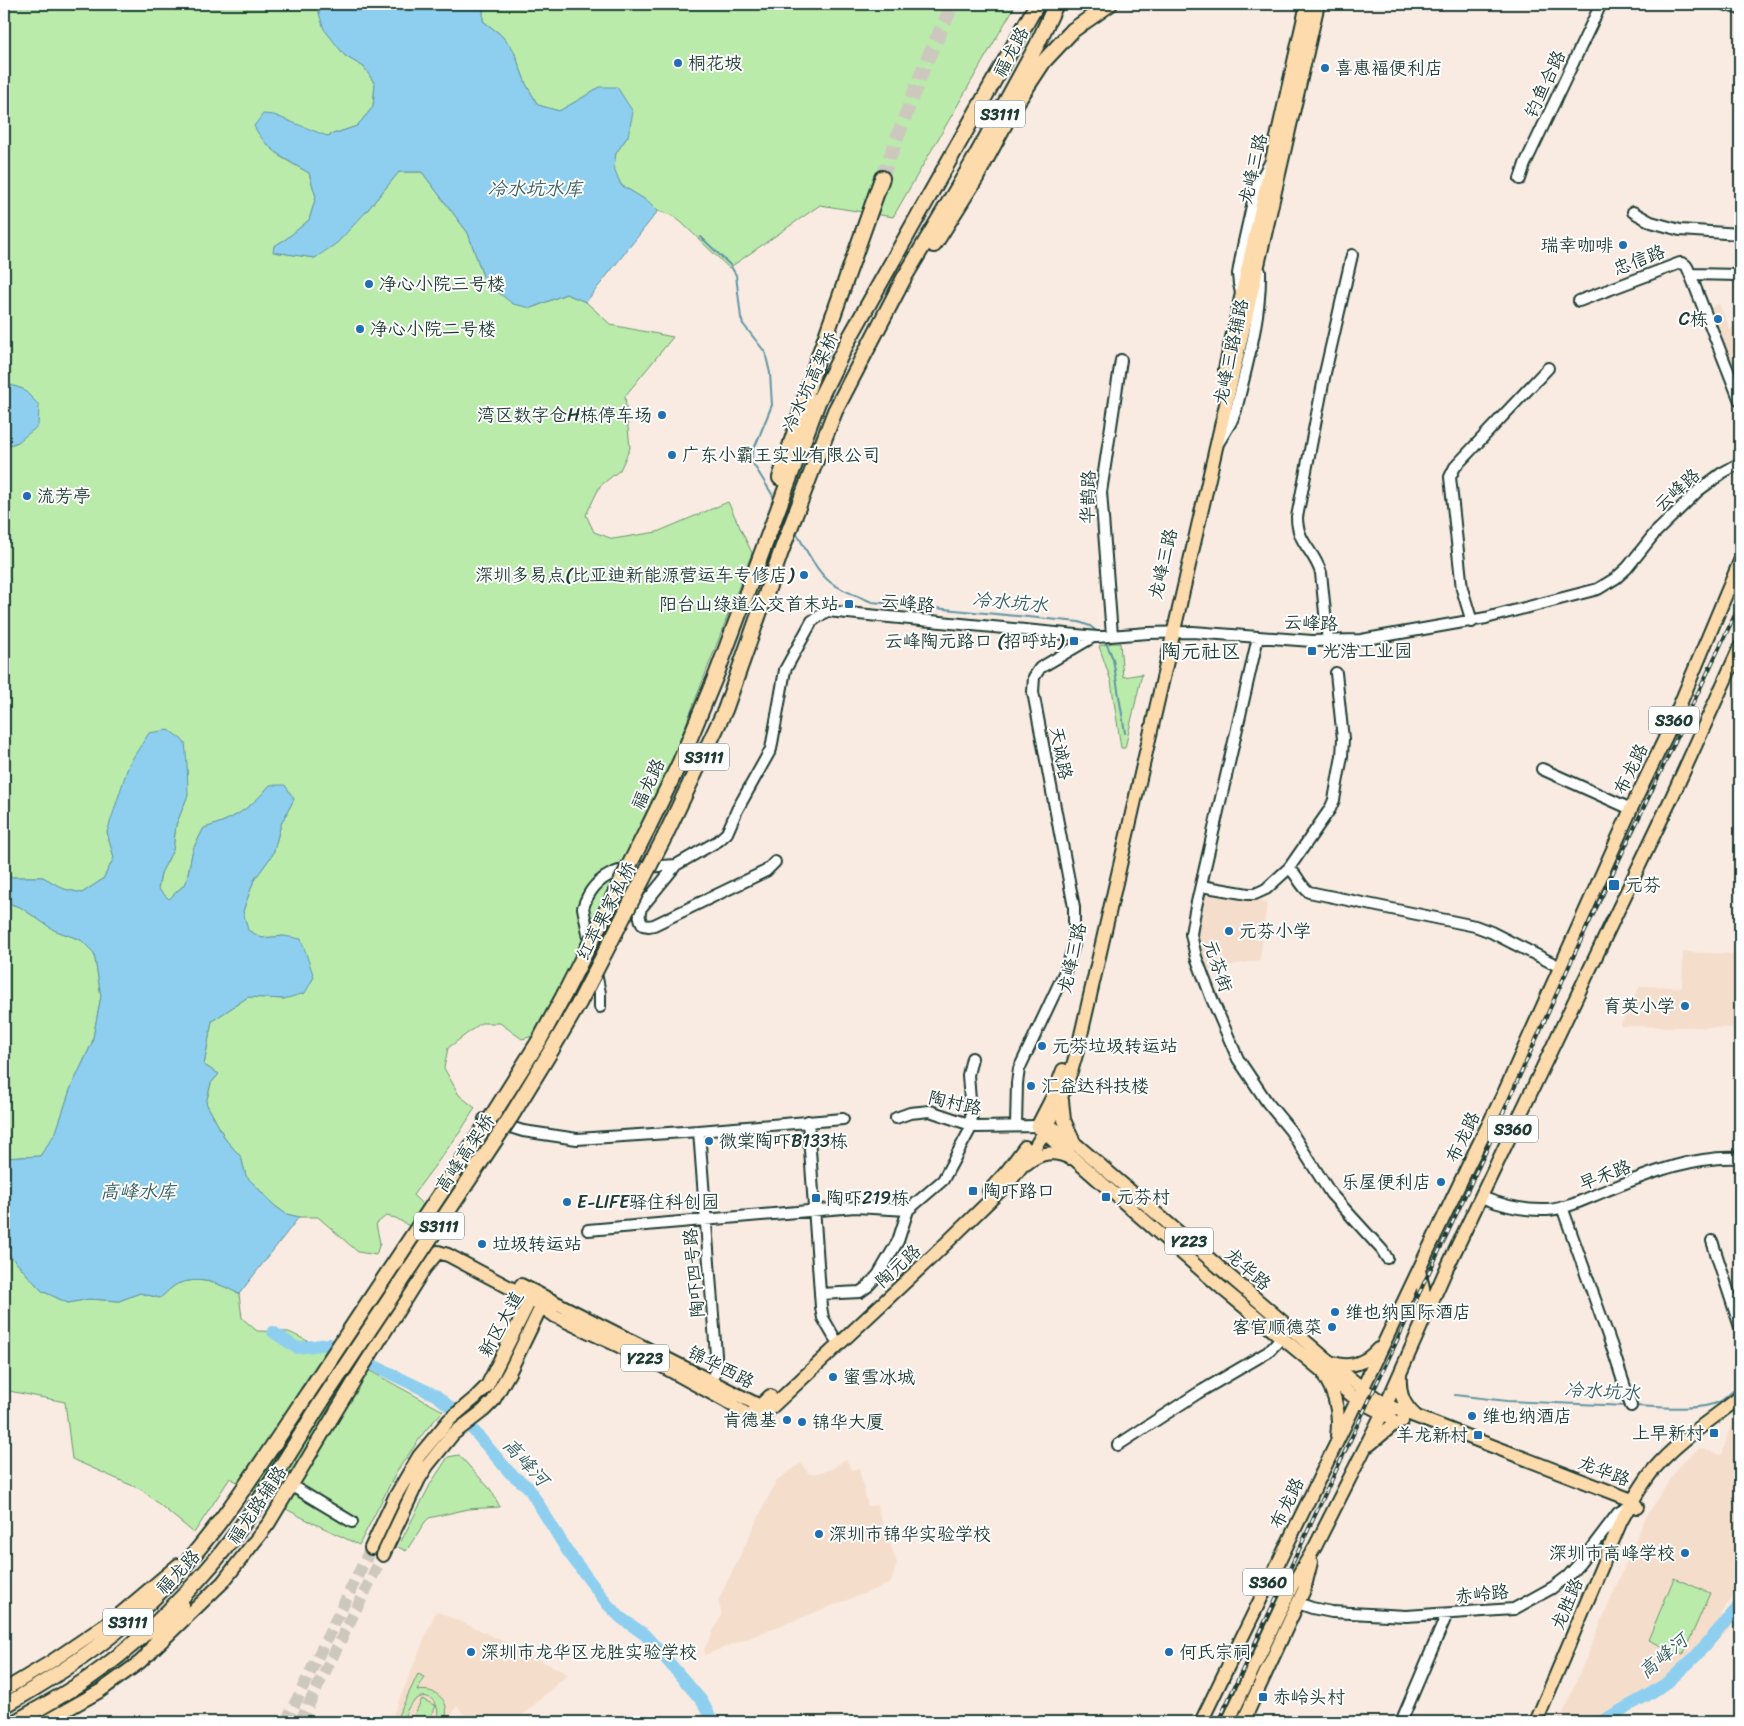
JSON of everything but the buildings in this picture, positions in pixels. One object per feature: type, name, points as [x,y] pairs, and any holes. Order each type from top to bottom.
[{"type":"highway","name":"福龙路","points":[[927,200],[1037,4]]},
{"type":"highway","name":"福龙路","points":[[938,221],[1037,45],[1056,4]]},
{"type":"highway","points":[[891,302],[916,271],[950,220],[976,178],[1015,105],[1044,61],[1073,30],[1110,4]]},
{"type":"highway","points":[[738,620],[802,406],[882,178]]},
{"type":"highway","name":"冷水坑高架桥","points":[[717,673],[818,402],[850,337],[927,200]]},
{"type":"highway","name":"冷水坑高架桥","points":[[665,836],[704,756],[738,675],[782,549],[836,411],[891,302],[938,221]]},
{"type":"highway","name":"福龙路","points":[[648,828],[680,762],[717,673]]},
{"type":"highway","name":"红苹果家私桥","points":[[539,1041],[648,828]]},
{"type":"highway","name":"红苹果家私桥","points":[[552,1049],[579,1003],[665,836]]},
{"type":"highway","name":"高峰高架桥","points":[[308,1392],[492,1116],[539,1041]]},
{"type":"highway","name":"高峰高架桥","points":[[322,1402],[510,1118],[552,1049]]},
{"type":"highway","name":"福龙路","points":[[4,1706],[38,1687],[93,1650],[164,1588],[205,1541],[251,1479],[308,1392]]},
{"type":"highway","name":"福龙路","points":[[15,1722],[93,1675],[127,1648],[199,1579],[221,1553],[271,1483],[322,1402]]},
{"type":"highway","points":[[149,1653],[199,1579]]},
{"type":"main road","name":"龙峰三路","points":[[1043,1128],[1062,1099],[1078,1048],[1192,536],[1242,296],[1307,4]]},
{"type":"main road","name":"龙峰三路","points":[[1192,536],[1216,447],[1318,4]]},
{"type":"main road","name":"布龙路","points":[[1201,1722],[1505,1091],[1631,810],[1670,728],[1740,561]]},
{"type":"main road","name":"龙峰三路","points":[[1043,1128],[1070,1048],[1170,632]]},
{"type":"main road","name":"S360","points":[[1228,1722],[1293,1584],[1315,1547],[1401,1372],[1481,1197],[1672,797],[1740,646]]},
{"type":"main road","points":[[1062,1099],[1064,1120],[1073,1140],[1078,1146]]},
{"type":"main road","name":"龙华路","points":[[1043,1128],[1078,1146],[1324,1364],[1360,1394],[1383,1407],[1402,1422],[1632,1505]]},
{"type":"main road","name":"龙华路","points":[[1043,1128],[1075,1161],[1282,1337],[1324,1364]]},
{"type":"main road","name":"陶元路","points":[[755,1414],[943,1247],[993,1199],[1021,1168],[1043,1128]]},
{"type":"main road","name":"陶元路","points":[[755,1414],[988,1191],[1043,1128]]},
{"type":"main road","points":[[1021,1168],[1030,1160],[1047,1153],[1062,1154],[1075,1161]]},
{"type":"main road","name":"锦华西路","points":[[438,1252],[448,1250],[460,1252],[535,1299],[711,1382],[755,1414]]},
{"type":"main road","name":"福龙路辅路","points":[[45,1722],[113,1683],[140,1662],[223,1582],[259,1536],[292,1486],[424,1269],[438,1252]]},
{"type":"main road","points":[[1383,1407],[1384,1389],[1424,1300],[1424,1289],[1419,1271]]},
{"type":"main road","points":[[1424,1289],[1441,1282]]},
{"type":"main road","name":"锦华西路","points":[[535,1299],[555,1316],[662,1366],[755,1414]]},
{"type":"main road","name":"新区大道","points":[[370,1548],[410,1471],[430,1441],[449,1420],[481,1393],[535,1299]]},
{"type":"main road","name":"新区大道","points":[[383,1555],[419,1479],[440,1449],[459,1430],[486,1408],[499,1393],[525,1343],[535,1299]]},
{"type":"main road","points":[[513,1336],[525,1343]]},
{"type":"main road","points":[[1336,1443],[1338,1424],[1336,1400],[1324,1364],[1353,1366],[1382,1346]]},
{"type":"main road","points":[[1401,1372],[1400,1388],[1403,1400],[1411,1412],[1422,1420]]},
{"type":"main road","name":"龙胜路","points":[[1536,1722],[1632,1505],[1646,1479],[1664,1458],[1740,1397]]},
{"type":"main road","name":"龙胜路","points":[[1545,1722],[1632,1505],[1668,1464],[1740,1406]]},
{"type":"main road","name":"龙华路","points":[[1383,1407],[1422,1420],[1632,1505]]},
{"type":"main road","points":[[1363,1450],[1393,1425],[1402,1422]]},
{"type":"main road","name":"福龙路辅路","points":[[4,1690],[63,1654],[114,1619],[205,1541]]},
{"type":"main road","points":[[1244,1722],[1304,1590],[1315,1547]]},
{"type":"street","name":"钓鱼合路","points":[[1520,179],[1525,164],[1601,4]]},
{"type":"street","points":[[1724,4],[1740,9]]},
{"type":"street","points":[[1633,212],[1651,222],[1680,230],[1740,234]]},
{"type":"street","points":[[1328,642],[1321,573],[1318,563],[1300,537],[1297,529],[1297,517],[1325,373],[1352,255]]},
{"type":"street","name":"忠信路","points":[[1579,301],[1680,262],[1686,265],[1740,402]]},
{"type":"street","points":[[1690,274],[1740,275]]},
{"type":"street","name":"华鹊路","points":[[1102,636],[1101,492],[1121,360]]},
{"type":"street","points":[[1472,622],[1466,608],[1462,590],[1450,477],[1455,467],[1548,368]]},
{"type":"street","name":"云峰路","points":[[676,865],[718,841],[726,833],[770,749],[785,670],[812,621],[827,611],[1102,636],[1193,632],[1328,642],[1361,640],[1472,622],[1587,593],[1608,583],[1627,568],[1654,532],[1700,490],[1722,473],[1740,463]]},
{"type":"street","name":"天诚路","points":[[1016,1126],[1018,1074],[1070,958],[1074,945],[1074,907],[1033,684],[1036,672],[1040,668],[1102,636]]},
{"type":"street","name":"元芬街","points":[[1258,637],[1192,924],[1192,945],[1212,999],[1238,1059],[1267,1102],[1290,1130],[1331,1194],[1382,1250],[1387,1258]]},
{"type":"street","points":[[1201,886],[1255,894],[1266,889],[1290,868],[1330,809],[1336,791],[1343,738],[1336,673]]},
{"type":"street","points":[[1542,768],[1631,810]]},
{"type":"street","points":[[676,865],[641,908],[639,916],[643,925],[654,925],[766,871],[775,862]]},
{"type":"street","points":[[600,1006],[600,993],[583,908],[586,898],[603,878],[619,870],[676,865]]},
{"type":"street","points":[[1290,868],[1309,892],[1474,926],[1491,932],[1560,967]]},
{"type":"street","points":[[820,1294],[860,1292],[867,1287],[878,1275],[898,1242],[908,1210],[943,1180],[972,1126],[968,1075],[972,1058]]},
{"type":"street","name":"陶村路","points":[[896,1118],[910,1113],[930,1110],[972,1126],[1043,1128]]},
{"type":"street","points":[[483,1119],[523,1131],[577,1139],[699,1131],[843,1118]]},
{"type":"street","points":[[808,1121],[820,1294],[823,1318],[834,1337]]},
{"type":"street","name":"陶吓四号路","points":[[699,1131],[716,1355],[716,1370],[711,1382]]},
{"type":"street","name":"早禾路","points":[[1481,1197],[1499,1204],[1530,1210],[1549,1210],[1574,1204],[1684,1162],[1726,1157],[1740,1158]]},
{"type":"street","points":[[588,1230],[855,1207],[908,1210]]},
{"type":"street","points":[[1562,1207],[1631,1406]]},
{"type":"street","points":[[1712,1241],[1740,1327]]},
{"type":"street","points":[[1118,1445],[1198,1393],[1268,1352],[1282,1337]]},
{"type":"street","points":[[292,1486],[352,1522]]},
{"type":"street","name":"赤岭路","points":[[1298,1603],[1332,1612],[1406,1616],[1514,1609],[1532,1600],[1568,1576],[1618,1512],[1632,1505]]},
{"type":"street","points":[[1401,1722],[1447,1614]]},
{"type":"shaded area","points":[[1719,304],[1730,329],[1740,324],[1740,381],[1737,382],[1706,310]]},
{"type":"shaded area","name":"元芬小学","points":[[1204,889],[1267,903],[1260,960],[1220,967],[1204,972],[1194,936]]},
{"type":"shaded area","name":"育英小学","points":[[1683,952],[1740,954],[1740,1028],[1620,1026],[1640,986],[1682,987]]},
{"type":"shaded area","name":"深圳市高峰学校","points":[[1740,1415],[1740,1588],[1720,1614],[1731,1627],[1668,1690],[1661,1681],[1588,1722],[1559,1722],[1645,1518],[1681,1463],[1700,1448],[1722,1455],[1729,1430],[1734,1420]]},
{"type":"shaded area","name":"深圳市锦华实验学校","points":[[846,1459],[851,1470],[859,1468],[868,1506],[876,1505],[897,1563],[891,1583],[705,1655],[704,1650],[722,1614],[718,1601],[776,1481],[801,1463],[809,1474],[813,1474],[832,1469]]},
{"type":"shaded area","name":"深圳市龙华区龙胜实验学校","points":[[436,1611],[480,1630],[568,1674],[515,1722],[470,1722],[457,1706],[448,1722],[390,1722]]},
{"type":"green space","points":[[4,4],[316,4],[345,56],[364,67],[375,84],[373,107],[357,126],[279,156],[309,173],[316,197],[309,220],[286,239],[274,246],[274,252],[315,258],[365,213],[399,172],[422,172],[468,233],[485,282],[532,308],[566,294],[586,302],[611,325],[673,337],[625,396],[630,448],[620,470],[600,486],[586,515],[594,532],[613,539],[657,532],[728,502],[752,553],[664,781],[581,949],[533,1036],[522,1039],[500,1023],[481,1023],[448,1048],[444,1068],[459,1095],[475,1108],[460,1132],[413,1195],[423,1205],[409,1226],[396,1218],[386,1216],[376,1224],[380,1243],[376,1255],[358,1252],[318,1217],[299,1217],[286,1214],[275,1206],[246,1176],[241,1157],[226,1140],[206,1103],[211,1083],[219,1074],[204,1065],[212,1021],[248,997],[284,999],[284,936],[262,938],[247,930],[243,911],[254,880],[273,854],[281,824],[294,799],[270,785],[241,812],[224,821],[204,828],[193,849],[186,883],[169,899],[158,889],[161,873],[173,850],[176,825],[188,795],[107,832],[114,858],[103,879],[82,893],[64,889],[43,877],[4,877],[4,447],[18,442],[23,389],[4,383]]},
{"type":"green space","points":[[483,4],[1016,4],[893,217],[820,205],[729,268],[681,222],[671,215],[658,211],[649,202],[621,185],[613,168],[616,153],[628,136],[599,87],[559,111],[538,105],[526,84],[513,49],[500,34],[483,21]]},
{"type":"green space","points":[[1120,643],[1123,677],[1142,674],[1125,748],[1121,748],[1111,681],[1099,646]]},
{"type":"green space","points":[[4,902],[20,907],[54,930],[81,940],[94,953],[101,996],[92,1043],[70,1090],[56,1133],[40,1156],[4,1158]]},
{"type":"green space","points":[[4,1249],[42,1291],[68,1303],[89,1299],[119,1301],[140,1293],[160,1298],[175,1285],[188,1281],[196,1280],[218,1284],[239,1294],[242,1318],[257,1331],[289,1332],[370,1371],[443,1411],[425,1431],[397,1471],[359,1545],[299,1516],[230,1478],[194,1533],[142,1490],[72,1459],[65,1402],[4,1390]]},
{"type":"green space","points":[[459,1455],[491,1490],[500,1507],[468,1509],[429,1518],[406,1551],[398,1547],[431,1483],[448,1457]]},
{"type":"green space","points":[[1674,1578],[1710,1593],[1683,1655],[1648,1640]]},
{"type":"green space","points":[[418,1674],[424,1677],[417,1691],[431,1691],[444,1702],[446,1715],[444,1722],[436,1722],[438,1710],[436,1705],[429,1698],[425,1697],[412,1703],[402,1722],[395,1722]]},
{"type":"green space","points":[[422,1699],[436,1706],[428,1722],[411,1722]]},
{"type":"water","name":"冷水坑水库","points":[[316,4],[483,4],[483,21],[500,34],[513,49],[526,84],[538,105],[559,111],[599,87],[617,87],[633,112],[628,136],[616,153],[614,168],[621,185],[649,202],[658,211],[586,302],[566,294],[531,308],[513,304],[485,282],[468,233],[422,172],[399,172],[337,243],[315,258],[273,252],[274,246],[286,239],[309,220],[316,197],[309,173],[271,148],[254,126],[263,114],[274,115],[327,136],[357,126],[373,107],[375,84],[364,67],[345,56],[324,29]]},
{"type":"water","points":[[4,383],[23,389],[39,405],[38,426],[18,442],[4,447]]},
{"type":"water","name":"高峰水库","points":[[169,730],[185,742],[188,795],[176,825],[173,850],[161,873],[158,889],[169,899],[186,883],[193,849],[204,828],[224,821],[241,812],[270,785],[285,785],[294,799],[281,824],[273,854],[254,880],[243,911],[248,930],[262,938],[284,936],[301,939],[314,977],[305,993],[284,999],[248,997],[212,1021],[204,1065],[219,1074],[211,1083],[206,1103],[226,1140],[241,1157],[246,1176],[275,1206],[286,1214],[299,1217],[239,1294],[218,1284],[196,1280],[177,1284],[160,1298],[140,1293],[119,1301],[89,1299],[68,1303],[42,1291],[4,1249],[4,1158],[40,1156],[56,1132],[70,1090],[92,1043],[101,996],[94,953],[81,940],[54,930],[20,907],[4,902],[4,877],[43,877],[64,889],[82,893],[103,879],[114,858],[107,832],[129,764],[149,733]]},
{"type":"waterway","points":[[701,237],[730,265],[736,275],[743,324],[765,352],[770,373],[772,405],[752,454],[752,462],[775,499]]},
{"type":"waterway","name":"冷水坑水","points":[[795,530],[811,558],[830,582],[872,602],[1079,622],[1090,626],[1099,633]]},
{"type":"waterway","name":"冷水坑水","points":[[1105,640],[1113,659],[1125,733]]},
{"type":"waterway","name":"高峰河","points":[[273,1332],[297,1348],[329,1344],[437,1396],[462,1417],[510,1473],[528,1487],[568,1552],[608,1605],[621,1618],[644,1634],[654,1645],[702,1701],[713,1722]]},
{"type":"waterway","name":"冷水坑水","points":[[1635,1406],[1701,1407],[1719,1402],[1740,1385]]},
{"type":"waterway","name":"冷水坑水","points":[[1455,1395],[1507,1401],[1627,1406]]},
{"type":"waterway","name":"高峰河","points":[[1600,1722],[1668,1682],[1695,1657],[1740,1605]]},
{"type":"tunnel","points":[[882,178],[925,64],[953,4]]},
{"type":"tunnel","points":[[286,1722],[371,1548]]},
{"type":"tunnel","points":[[300,1722],[383,1555]]},
{"type":"railway","points":[[1218,1722],[1485,1153],[1574,955],[1740,604]]},
{"type":"place","name":"桐花坡","points":[[678,63]]},
{"type":"place","name":"喜惠褔便利店","points":[[1325,68]]},
{"type":"place","name":"瑞幸咖啡","points":[[1623,245]]},
{"type":"place","name":"净心小院三号楼","points":[[369,284]]},
{"type":"place","name":"C栋","points":[[1718,319]]},
{"type":"place","name":"净心小院二号楼","points":[[360,329]]},
{"type":"place","name":"湾区数字仓H栋停车场","points":[[662,415]]},
{"type":"place","name":"广东小霸王实业有限公司","points":[[672,455]]},
{"type":"place","name":"流芳亭","points":[[27,496]]},
{"type":"place","name":"深圳多易点(比亚迪新能源营运车专修店)","points":[[804,575]]},
{"type":"place","name":"阳台山绿道公交首末站","points":[[849,604]]},
{"type":"place","name":"云峰陶元路口 (招呼站)","points":[[1074,641]]},
{"type":"place","name":"光浩工业园","points":[[1312,651]]},
{"type":"place","name":"元芬","points":[[1614,885]]},
{"type":"place","name":"元芬小学","points":[[1229,931]]},
{"type":"place","name":"育英小学","points":[[1685,1006]]},
{"type":"place","name":"元芬垃圾转运站","points":[[1042,1046]]},
{"type":"place","name":"汇益达科技楼","points":[[1031,1086]]},
{"type":"place","name":"微棠陶吓B133栋","points":[[709,1141]]},
{"type":"place","name":"乐屋便利店","points":[[1441,1182]]},
{"type":"place","name":"陶吓路口","points":[[973,1191]]},
{"type":"place","name":"元芬村","points":[[1106,1197]]},
{"type":"place","name":"陶吓219栋","points":[[816,1198]]},
{"type":"place","name":"E-LIFE驿住科创园","points":[[567,1202]]},
{"type":"place","name":"垃圾转运站","points":[[482,1244]]},
{"type":"place","name":"维也纳国际酒店","points":[[1335,1312]]},
{"type":"place","name":"客官顺德菜","points":[[1332,1327]]},
{"type":"place","name":"蜜雪冰城","points":[[833,1377]]},
{"type":"place","name":"维也纳酒店","points":[[1472,1416]]},
{"type":"place","name":"肯德基","points":[[787,1420]]},
{"type":"place","name":"锦华大厦","points":[[802,1422]]},
{"type":"place","name":"上早新村","points":[[1714,1433]]},
{"type":"place","name":"羊龙新村","points":[[1478,1435]]},
{"type":"place","name":"深圳市锦华实验学校","points":[[819,1534]]},
{"type":"place","name":"深圳市高峰学校","points":[[1685,1553]]},
{"type":"place","name":"深圳市龙华区龙胜实验学校","points":[[471,1652]]},
{"type":"place","name":"何氏宗祠","points":[[1169,1652]]},
{"type":"place","name":"赤岭头村","points":[[1263,1697]]},
{"type":"district","name":"陶元社区","points":[[1201,651]]}]
